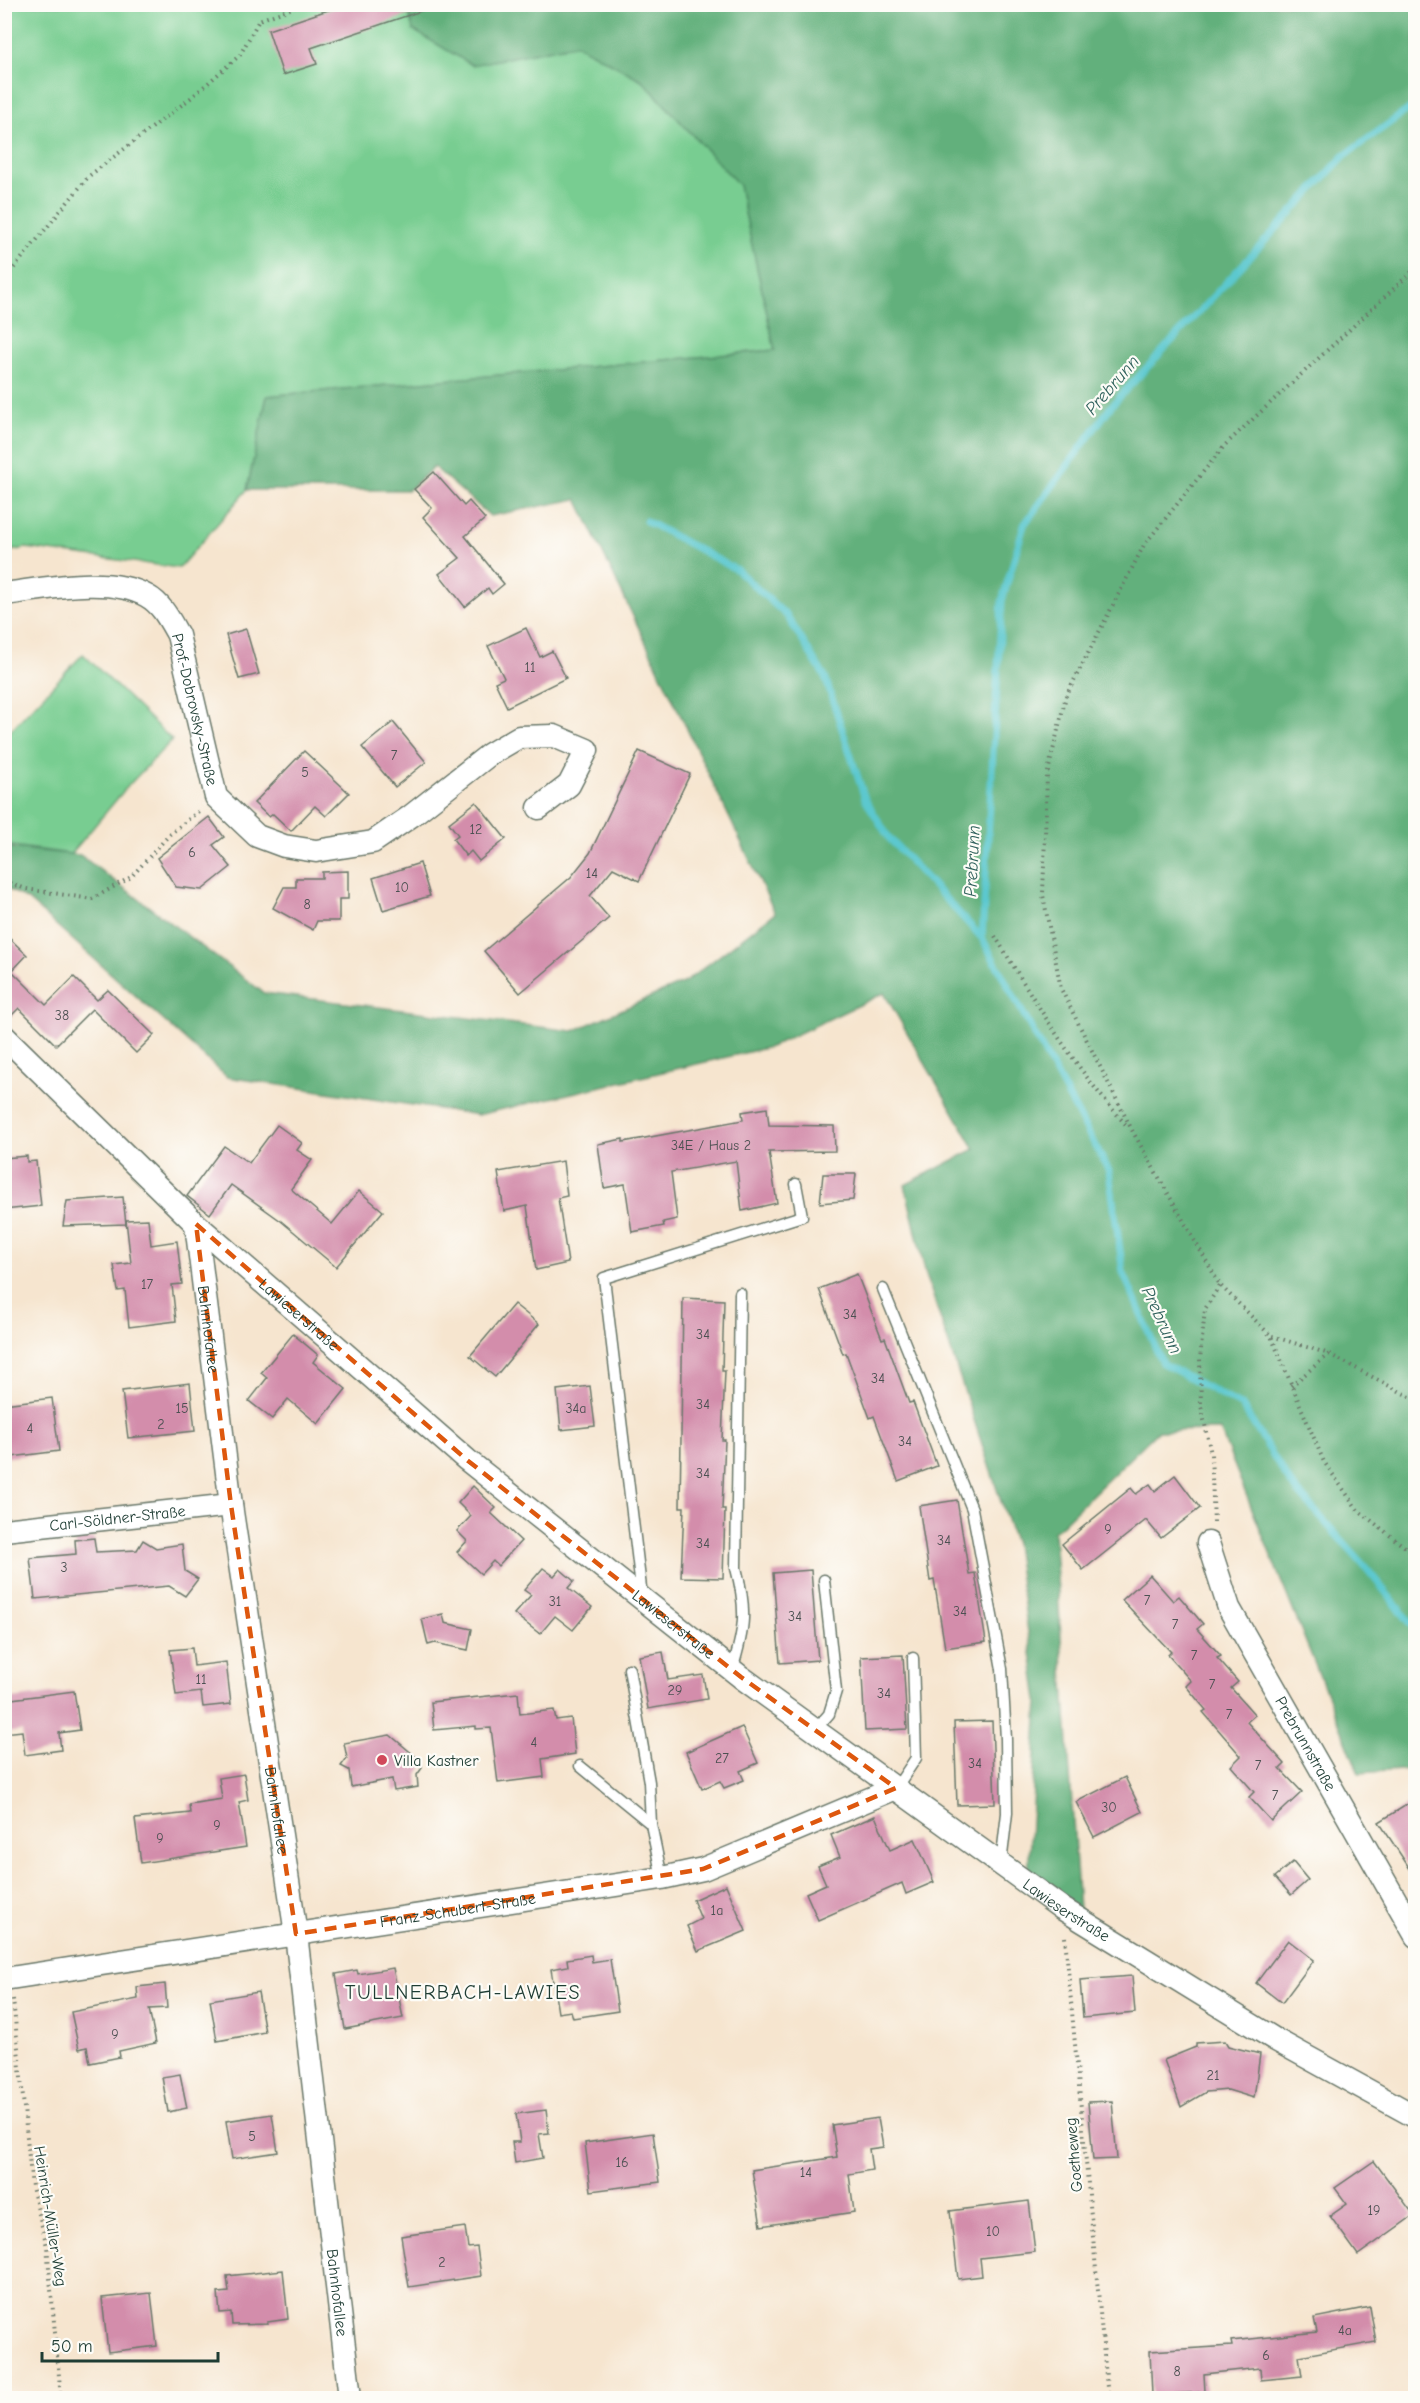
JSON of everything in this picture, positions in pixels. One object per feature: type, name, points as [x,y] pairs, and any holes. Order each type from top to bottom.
[{"type":"street","name":"Prof.-Dobrovsky-Straße","points":[[4,594],[75,586],[117,585],[147,596],[166,614],[177,635],[216,797],[257,836],[284,846],[316,850],[374,842],[490,754],[519,737],[554,736],[587,750],[569,785],[539,808]]},
{"type":"street","name":"Lawieserstraße","points":[[4,1036],[196,1224],[467,1460],[732,1670],[1063,1910],[1276,2040],[1416,2117]]},
{"type":"street","name":"Bahnhofallee","points":[[196,1224],[231,1505],[297,1934],[350,2398]]},
{"type":"street","name":"Carl-Söldner-Straße","points":[[4,1530],[231,1505]]},
{"type":"street","name":"Prebrunnstraße","points":[[1208,1543],[1229,1608],[1416,1936]]},
{"type":"street","name":"Franz-Schubert-Straße","points":[[8,1979],[662,1878],[704,1869],[897,1788]]},
{"type":"lane","points":[[642,1599],[604,1278],[802,1216],[796,1184]]},
{"type":"lane","points":[[883,1289],[975,1520],[1002,1669],[1007,1813],[1001,1864]]},
{"type":"lane","points":[[732,1670],[744,1622],[744,1597],[736,1568],[740,1293]]},
{"type":"lane","points":[[815,1730],[829,1714],[836,1691],[824,1580]]},
{"type":"lane","points":[[897,1788],[916,1758],[913,1658]]},
{"type":"lane","points":[[629,1669],[649,1782],[651,1824],[662,1878]]},
{"type":"lane","points":[[580,1767],[651,1824]]},
{"type":"path","points":[[4,282],[89,176],[192,97],[240,55],[259,20],[304,4]]},
{"type":"path","points":[[1416,268],[1226,445],[1144,544],[1066,696],[1047,776],[1043,895],[1061,988],[1133,1132],[1220,1286],[1271,1336],[1324,1462],[1358,1510],[1416,1556]]},
{"type":"path","points":[[4,881],[26,889],[92,899],[131,877],[170,834],[216,797]]},
{"type":"path","points":[[995,936],[1054,1034],[1101,1097],[1133,1132]]},
{"type":"path","points":[[1208,1543],[1214,1520],[1213,1487],[1211,1454],[1201,1405],[1200,1359],[1205,1309],[1220,1286]]},
{"type":"path","points":[[1271,1336],[1329,1354],[1416,1400]]},
{"type":"path","points":[[1291,1386],[1329,1354]]},
{"type":"path","name":"Goetheweg","points":[[1063,1910],[1108,2398]]},
{"type":"path","name":"Heinrich-Müller-Weg","points":[[4,1930],[32,2187],[47,2246],[60,2398]]},
{"type":"highlighted area","points":[[196,1224],[467,1460],[741,1677],[896,1788],[703,1869],[296,1934],[231,1505]]},
{"type":"green space","points":[[5,5],[407,5],[472,65],[576,44],[642,80],[739,185],[775,350],[267,396],[247,490],[179,568],[26,548],[5,552]]},
{"type":"green space","points":[[407,5],[1415,5],[1415,1769],[1359,1773],[1220,1430],[1158,1431],[1054,1532],[1079,1910],[1028,1875],[1038,1700],[1015,1544],[926,1275],[905,1185],[975,1149],[884,993],[770,1047],[478,1115],[227,1077],[28,900],[5,887],[4,847],[80,855],[264,993],[573,1031],[685,982],[775,913],[577,499],[490,516],[434,467],[409,490],[247,490],[267,396],[775,350],[739,185],[642,80],[576,44],[472,65],[413,30]]},
{"type":"green space","points":[[83,654],[172,740],[127,787],[71,854],[5,845],[5,736]]},
{"type":"building","points":[[346,4],[430,4],[430,8],[311,48],[317,64],[283,75],[268,30]]},
{"type":"building","points":[[434,472],[464,506],[469,501],[485,519],[465,536],[504,584],[492,594],[488,588],[465,607],[439,574],[460,558],[423,517],[432,508],[414,489]]},
{"type":"building","points":[[526,628],[540,657],[552,651],[566,678],[507,707],[495,682],[504,678],[488,646]]},
{"type":"building","points":[[246,629],[259,674],[239,679],[226,635]]},
{"type":"building","points":[[393,722],[426,762],[395,787],[362,747]]},
{"type":"building","points":[[304,751],[349,793],[326,816],[315,806],[291,831],[273,814],[269,817],[254,803]]},
{"type":"building","points":[[639,751],[690,774],[639,881],[613,868],[590,896],[609,918],[520,993],[484,951],[571,877],[590,853]]},
{"type":"building","points":[[476,802],[506,839],[479,861],[471,851],[466,856],[453,839],[458,835],[449,823]]},
{"type":"building","points":[[209,817],[224,837],[213,845],[231,867],[202,890],[176,887],[157,858]]},
{"type":"building","points":[[420,863],[430,896],[383,910],[373,878]]},
{"type":"building","points":[[348,871],[348,899],[339,899],[339,921],[317,921],[313,930],[273,908],[284,887],[296,887],[296,878],[322,878],[322,872]]},
{"type":"building","points":[[4,933],[27,955],[12,971],[46,1005],[74,977],[97,1000],[108,990],[154,1035],[136,1053],[92,1009],[56,1045],[19,1008],[4,1023]]},
{"type":"building","points":[[767,1108],[769,1125],[834,1126],[835,1151],[769,1152],[777,1203],[742,1211],[736,1161],[671,1172],[677,1219],[663,1222],[664,1226],[632,1232],[625,1184],[604,1188],[598,1144],[623,1139],[623,1142],[743,1120],[742,1112]]},
{"type":"building","points":[[277,1125],[302,1143],[297,1150],[312,1160],[291,1189],[332,1224],[359,1191],[383,1211],[336,1267],[281,1221],[231,1185],[210,1214],[187,1196],[224,1146],[249,1163]]},
{"type":"building","points":[[27,1156],[27,1162],[36,1161],[41,1206],[4,1210],[4,1158]]},
{"type":"building","points":[[563,1161],[567,1196],[558,1198],[568,1263],[536,1270],[527,1206],[504,1211],[498,1172]]},
{"type":"building","points":[[823,1174],[856,1174],[853,1200],[820,1203]]},
{"type":"building","points":[[123,1197],[126,1224],[63,1226],[67,1201]]},
{"type":"building","points":[[148,1219],[151,1245],[177,1241],[182,1284],[172,1285],[176,1321],[129,1327],[125,1290],[118,1291],[114,1265],[131,1263],[126,1220]]},
{"type":"building","points":[[857,1274],[882,1339],[885,1338],[909,1403],[913,1402],[937,1466],[898,1481],[874,1416],[870,1418],[846,1353],[843,1354],[819,1289]]},
{"type":"building","points":[[683,1298],[724,1300],[723,1578],[681,1577],[684,1507],[680,1507]]},
{"type":"building","points":[[514,1304],[539,1324],[495,1377],[470,1356]]},
{"type":"building","points":[[293,1334],[318,1355],[313,1362],[346,1389],[318,1424],[288,1399],[272,1419],[249,1401],[267,1378],[261,1373]]},
{"type":"building","points":[[190,1383],[195,1431],[128,1438],[122,1391]]},
{"type":"building","points":[[590,1386],[595,1426],[561,1430],[557,1390]]},
{"type":"building","points":[[52,1398],[59,1451],[4,1458],[4,1404]]},
{"type":"building","points":[[1175,1475],[1200,1508],[1161,1538],[1146,1520],[1083,1570],[1062,1544],[1131,1488],[1136,1494],[1150,1484],[1155,1491]]},
{"type":"building","points":[[473,1486],[496,1508],[491,1513],[521,1541],[498,1566],[493,1561],[481,1574],[457,1552],[467,1541],[457,1531],[471,1516],[458,1503]]},
{"type":"building","points":[[957,1500],[969,1574],[975,1573],[986,1642],[945,1648],[934,1580],[930,1581],[919,1506]]},
{"type":"building","points":[[94,1538],[96,1552],[137,1550],[143,1540],[156,1548],[182,1544],[185,1571],[198,1579],[185,1596],[169,1586],[35,1599],[30,1558],[76,1554],[75,1540]]},
{"type":"building","points":[[543,1568],[554,1576],[560,1569],[574,1581],[568,1588],[592,1607],[573,1630],[555,1616],[540,1634],[514,1614],[531,1595],[524,1590]]},
{"type":"building","points":[[811,1570],[818,1660],[780,1663],[773,1573]]},
{"type":"building","points":[[1150,1575],[1173,1601],[1179,1596],[1203,1624],[1197,1629],[1221,1656],[1217,1658],[1238,1682],[1231,1688],[1255,1715],[1247,1722],[1285,1764],[1280,1769],[1302,1792],[1271,1821],[1249,1797],[1254,1792],[1231,1766],[1241,1756],[1203,1712],[1206,1710],[1186,1686],[1191,1681],[1168,1655],[1171,1652],[1122,1600]]},
{"type":"building","points":[[443,1614],[445,1623],[472,1629],[468,1650],[435,1643],[428,1645],[422,1619]]},
{"type":"building","points":[[192,1648],[194,1666],[226,1662],[231,1704],[203,1707],[201,1692],[176,1695],[170,1650]]},
{"type":"building","points":[[663,1652],[668,1680],[703,1675],[707,1699],[648,1709],[639,1656]]},
{"type":"building","points":[[903,1655],[907,1729],[865,1731],[861,1657]]},
{"type":"building","points":[[74,1691],[80,1730],[59,1733],[61,1750],[25,1755],[22,1731],[4,1733],[4,1700]]},
{"type":"building","points":[[518,1693],[520,1714],[554,1710],[556,1720],[571,1718],[575,1754],[542,1759],[544,1777],[498,1783],[491,1728],[476,1729],[476,1726],[434,1730],[431,1702]]},
{"type":"building","points":[[992,1721],[995,1804],[957,1805],[954,1722]]},
{"type":"building","points":[[742,1727],[758,1763],[740,1771],[744,1780],[724,1788],[720,1781],[702,1789],[686,1752]]},
{"type":"building","name":"Villa Kastner","points":[[390,1735],[421,1761],[422,1768],[417,1775],[418,1787],[394,1791],[392,1779],[351,1787],[349,1770],[341,1766],[347,1758],[344,1743]]},
{"type":"building","points":[[244,1774],[248,1800],[239,1802],[246,1847],[141,1863],[135,1819],[190,1813],[189,1804],[222,1799],[219,1778]]},
{"type":"building","points":[[1125,1777],[1142,1812],[1094,1837],[1076,1802]]},
{"type":"building","points":[[1416,1799],[1416,1878],[1379,1822]]},
{"type":"building","points":[[875,1816],[890,1850],[915,1839],[934,1882],[906,1894],[902,1883],[818,1920],[806,1893],[826,1884],[818,1866],[840,1857],[831,1835]]},
{"type":"building","points":[[1293,1862],[1308,1880],[1291,1895],[1275,1877]]},
{"type":"building","points":[[726,1885],[746,1931],[698,1951],[687,1926],[701,1919],[693,1900]]},
{"type":"building","points":[[1288,1940],[1314,1960],[1282,2003],[1256,1983]]},
{"type":"building","points":[[591,1955],[592,1962],[610,1959],[618,2011],[573,2018],[571,2011],[558,2013],[551,1969],[568,1966],[567,1959]]},
{"type":"building","points":[[393,1968],[403,2018],[345,2029],[336,1974],[357,1970],[358,1974]]},
{"type":"building","points":[[1132,1976],[1135,2013],[1083,2018],[1080,1980]]},
{"type":"building","points":[[165,1984],[167,2008],[149,2009],[156,2043],[119,2051],[120,2057],[90,2063],[87,2047],[79,2049],[71,2012],[138,1999],[137,1987]]},
{"type":"building","points":[[258,1992],[265,2032],[217,2041],[210,2000]]},
{"type":"building","points":[[1225,2041],[1228,2046],[1260,2054],[1254,2098],[1228,2090],[1206,2092],[1181,2107],[1164,2060],[1196,2047],[1196,2043]]},
{"type":"building","points":[[180,2074],[187,2108],[168,2112],[162,2077]]},
{"type":"building","points":[[1112,2101],[1117,2159],[1093,2160],[1088,2102]]},
{"type":"building","points":[[546,2110],[549,2133],[539,2134],[543,2158],[515,2163],[512,2142],[520,2142],[516,2114]]},
{"type":"building","points":[[272,2114],[278,2152],[232,2159],[226,2121]]},
{"type":"building","points":[[878,2118],[883,2147],[869,2149],[872,2170],[849,2174],[854,2212],[761,2226],[752,2170],[837,2157],[832,2125]]},
{"type":"building","points":[[653,2133],[660,2182],[591,2191],[585,2143]]},
{"type":"building","points":[[1374,2161],[1414,2215],[1358,2255],[1330,2216],[1347,2204],[1335,2188]]},
{"type":"building","points":[[1029,2201],[1035,2252],[980,2258],[982,2276],[958,2279],[950,2211]]},
{"type":"building","points":[[465,2227],[468,2248],[477,2247],[481,2276],[409,2287],[401,2236]]},
{"type":"building","points":[[283,2270],[288,2319],[267,2322],[268,2324],[232,2325],[231,2312],[220,2313],[218,2293],[229,2292],[227,2276]]},
{"type":"building","points":[[151,2293],[157,2346],[108,2352],[102,2298]]},
{"type":"building","points":[[1370,2307],[1376,2342],[1299,2356],[1302,2376],[1261,2380],[1260,2368],[1204,2374],[1205,2392],[1152,2395],[1150,2351],[1232,2346],[1231,2341],[1317,2332],[1314,2318]]},
{"type":"waterway","name":"Prebrunn","points":[[1416,104],[1344,156],[1112,405],[1024,525],[1002,601],[982,938],[1109,1171],[1123,1272],[1162,1363],[1242,1406],[1291,1484],[1367,1569],[1416,1630]]},
{"type":"waterway","points":[[646,521],[737,570],[787,616],[825,677],[865,799],[889,838],[982,938]]},
{"type":"place","name":"Villa Kastner","points":[[382,1760]]},
{"type":"district","name":"TULLNERBACH-LAWIES","points":[[463,1992]]}]
